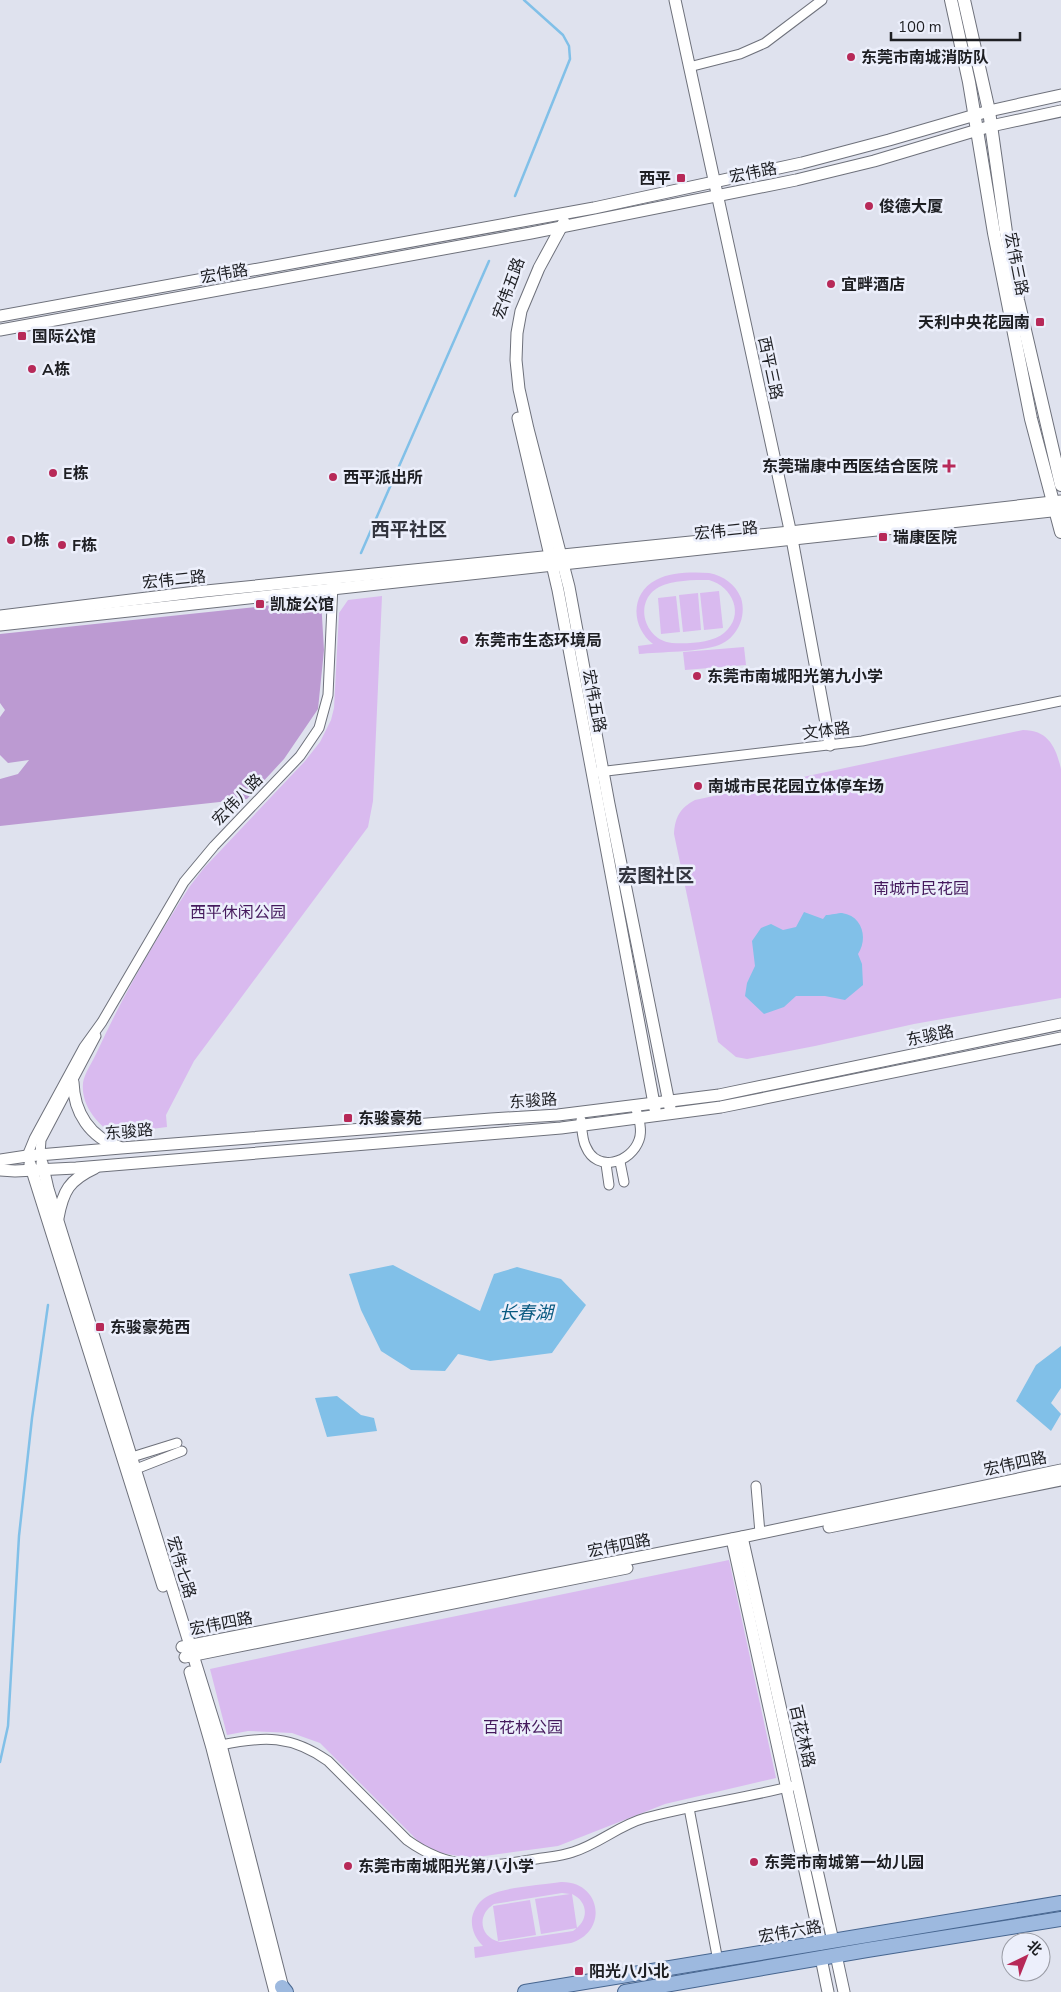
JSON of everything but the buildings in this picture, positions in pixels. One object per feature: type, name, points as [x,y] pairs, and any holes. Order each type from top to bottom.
[{"type":"main road","name":"宏伟三路","points":[[951,0],[978,130],[994,233],[1031,419],[1057,506],[1061,532]]},
{"type":"main road","name":"宏伟三路","points":[[964,0],[992,126],[1006,232],[1018,300],[1061,485]]},
{"type":"main road","name":"宏伟六路","points":[[525,1992],[1061,1903]]},
{"type":"main road","name":"宏伟六路","points":[[625,1992],[1061,1918]]},
{"type":"street","name":"西平三路","points":[[674,0],[791,535],[830,745]]},
{"type":"street","points":[[689,67],[740,54],[765,42],[822,0]]},
{"type":"street","points":[[989,111],[1061,95]]},
{"type":"street","name":"宏伟路","points":[[0,316],[566,213],[846,152],[989,111]]},
{"type":"street","points":[[992,126],[1061,111]]},
{"type":"street","name":"宏伟路","points":[[0,330],[531,234],[557,227],[836,171],[992,126]]},
{"type":"street","name":"宏伟五路","points":[[566,213],[533,265],[515,308],[510,331],[509,360],[512,391],[521,432],[557,560],[598,772],[669,1102]]},
{"type":"street","name":"宏伟二路","points":[[0,625],[333,584],[1057,506]]},
{"type":"street","name":"宏伟二路","points":[[0,616],[196,592],[333,584]]},
{"type":"street","name":"宏伟八路","points":[[28,1156],[38,1131],[84,1047],[102,1022],[171,901],[188,875],[300,756],[316,733],[323,717],[328,695],[333,584]]},
{"type":"street","name":"文体路","points":[[598,772],[862,741],[1061,701]]},
{"type":"street","name":"宏伟五路","points":[[598,772],[656,1116]]},
{"type":"street","name":"宏伟八路","points":[[40,1154],[41,1140],[90,1050],[102,1022]]},
{"type":"street","name":"东骏路","points":[[0,1160],[40,1154],[580,1113],[669,1102],[719,1095],[1061,1024]]},
{"type":"street","name":"东骏路","points":[[0,1170],[38,1170],[101,1165],[582,1125],[656,1116],[721,1107],[1061,1038]]},
{"type":"street","points":[[73,1082],[74,1100],[85,1123],[97,1136],[121,1148]]},
{"type":"street","points":[[669,1102],[672,1114]]},
{"type":"street","points":[[580,1113],[585,1147],[591,1155],[606,1164],[620,1162],[633,1151],[640,1140],[641,1130],[635,1106]]},
{"type":"street","name":"宏伟七路","points":[[40,1154],[38,1170],[187,1651],[221,1745],[279,1990]]},
{"type":"street","name":"宏伟七路","points":[[28,1156],[38,1170],[58,1220],[134,1463],[279,1990]]},
{"type":"street","points":[[620,1162],[624,1182]]},
{"type":"street","points":[[606,1164],[609,1185]]},
{"type":"street","points":[[58,1220],[65,1191],[77,1178],[101,1165]]},
{"type":"street","points":[[134,1463],[180,1447]]},
{"type":"street","name":"宏伟四路","points":[[737,1542],[760,1533],[1061,1470]]},
{"type":"street","name":"宏伟四路","points":[[187,1651],[1061,1480]]},
{"type":"street","points":[[756,1486],[760,1533]]},
{"type":"street","name":"百花林路","points":[[737,1542],[827,1942]]},
{"type":"street","points":[[221,1745],[264,1738],[297,1743],[328,1761],[406,1840],[417,1848],[442,1860],[481,1867],[516,1863],[573,1852],[595,1843],[615,1830],[643,1819],[792,1786]]},
{"type":"street","points":[[689,1808],[718,1961]]},
{"type":"street","points":[[836,1955],[844,1992]]},
{"type":"street","points":[[821,1958],[828,1992]]},
{"type":"green space","points":[[709,573],[724,579],[732,585],[741,598],[743,612],[739,626],[731,637],[719,645],[711,647],[639,654],[638,646],[653,644],[641,629],[636,611],[641,594],[647,586],[668,575]],"holes":[[[690,580],[709,580],[717,583],[730,595],[735,610],[731,626],[724,633],[713,639],[685,643],[672,643],[654,635],[645,619],[644,610],[646,601],[651,593],[659,587],[670,583]]]},
{"type":"green space","points":[[719,591],[723,628],[704,630],[700,593]]},
{"type":"green space","points":[[698,593],[701,630],[683,632],[679,595]]},
{"type":"green space","name":"西平休闲公园","points":[[382,596],[373,801],[368,827],[194,1061],[166,1115],[167,1127],[112,1134],[100,1124],[87,1106],[84,1099],[83,1083],[118,1009],[140,968],[190,886],[204,868],[305,761],[320,742],[331,720],[334,708],[339,613],[348,600]]},
{"type":"green space","points":[[676,596],[680,632],[661,634],[658,598]]},
{"type":"green space","points":[[744,647],[746,665],[685,670],[683,652]]},
{"type":"green space","name":"南城市民花园","points":[[1023,730],[1039,733],[1050,741],[1061,769],[1061,998],[914,1024],[747,1059],[736,1057],[718,1042],[674,834],[677,818],[682,810],[695,800]]},
{"type":"green space","name":"百花林公园","points":[[729,1560],[776,1778],[665,1804],[558,1846],[470,1858],[441,1853],[420,1843],[320,1743],[292,1733],[248,1731],[227,1735],[210,1669],[393,1629]]},
{"type":"green space","points":[[561,1882],[574,1884],[585,1889],[592,1898],[595,1918],[591,1928],[583,1937],[571,1943],[475,1958],[474,1947],[483,1946],[474,1933],[472,1918],[482,1900],[503,1890]],"holes":[[[562,1893],[570,1894],[535,1899],[541,1934],[577,1928],[573,1931],[500,1942],[488,1936],[483,1926],[483,1920],[488,1909],[494,1904]],[[572,1894],[582,1902],[585,1912],[582,1922],[577,1928]]]},
{"type":"green space","points":[[530,1900],[536,1935],[498,1941],[493,1906]]},
{"type":"shaded area","points":[[321,600],[324,650],[318,709],[284,759],[247,799],[0,826],[0,779],[18,774],[29,760],[8,763],[0,755],[0,717],[5,710],[0,703],[0,634]]},
{"type":"water","points":[[804,912],[823,919],[826,915],[842,913],[849,915],[859,923],[863,935],[863,942],[858,954],[862,964],[863,985],[845,1000],[825,996],[796,996],[784,1007],[764,1014],[745,996],[747,983],[755,966],[752,941],[761,928],[771,924],[783,930],[796,927]]},
{"type":"water","name":"长春湖","points":[[393,1265],[480,1311],[494,1274],[517,1267],[561,1279],[586,1305],[552,1353],[490,1361],[458,1354],[445,1371],[411,1370],[381,1351],[361,1310],[349,1274]]},
{"type":"water","points":[[1061,1346],[1061,1388],[1051,1403],[1061,1414],[1051,1431],[1016,1401],[1036,1365]]},
{"type":"water","points":[[337,1396],[361,1415],[374,1418],[377,1431],[327,1437],[315,1398]]},
{"type":"waterway","points":[[515,196],[570,59],[569,46],[563,35],[524,0]]},
{"type":"waterway","points":[[361,553],[489,261]]},
{"type":"waterway","points":[[0,1762],[8,1726],[19,1536],[32,1418],[48,1305]]},
{"type":"place","name":"东莞市南城消防队","points":[[851,57]]},
{"type":"place","name":"西平","points":[[681,178]]},
{"type":"place","name":"俊德大厦","points":[[869,206]]},
{"type":"place","name":"宜畔酒店","points":[[831,284]]},
{"type":"place","name":"天利中央花园南","points":[[1040,322]]},
{"type":"place","name":"国际公馆","points":[[22,336]]},
{"type":"place","name":"A栋","points":[[32,369]]},
{"type":"place","name":"东莞瑞康中西医结合医院","points":[[949,466]]},
{"type":"place","name":"E栋","points":[[53,473]]},
{"type":"place","name":"西平派出所","points":[[333,477]]},
{"type":"place","name":"瑞康医院","points":[[883,537]]},
{"type":"place","name":"D栋","points":[[11,540]]},
{"type":"place","name":"F栋","points":[[62,545]]},
{"type":"place","name":"凯旋公馆","points":[[260,604]]},
{"type":"place","name":"东莞市生态环境局","points":[[464,640]]},
{"type":"place","name":"东莞市南城阳光第九小学","points":[[697,676]]},
{"type":"place","name":"南城市民花园立体停车场","points":[[698,786]]},
{"type":"place","name":"东骏豪苑","points":[[348,1118]]},
{"type":"place","name":"东骏豪苑西","points":[[100,1327]]},
{"type":"place","name":"东莞市南城第一幼儿园","points":[[754,1862]]},
{"type":"place","name":"东莞市南城阳光第八小学","points":[[348,1866]]},
{"type":"place","name":"阳光八小北","points":[[579,1971]]},
{"type":"district","name":"西平社区","points":[[409,529]]},
{"type":"district","name":"宏图社区","points":[[656,875]]}]
